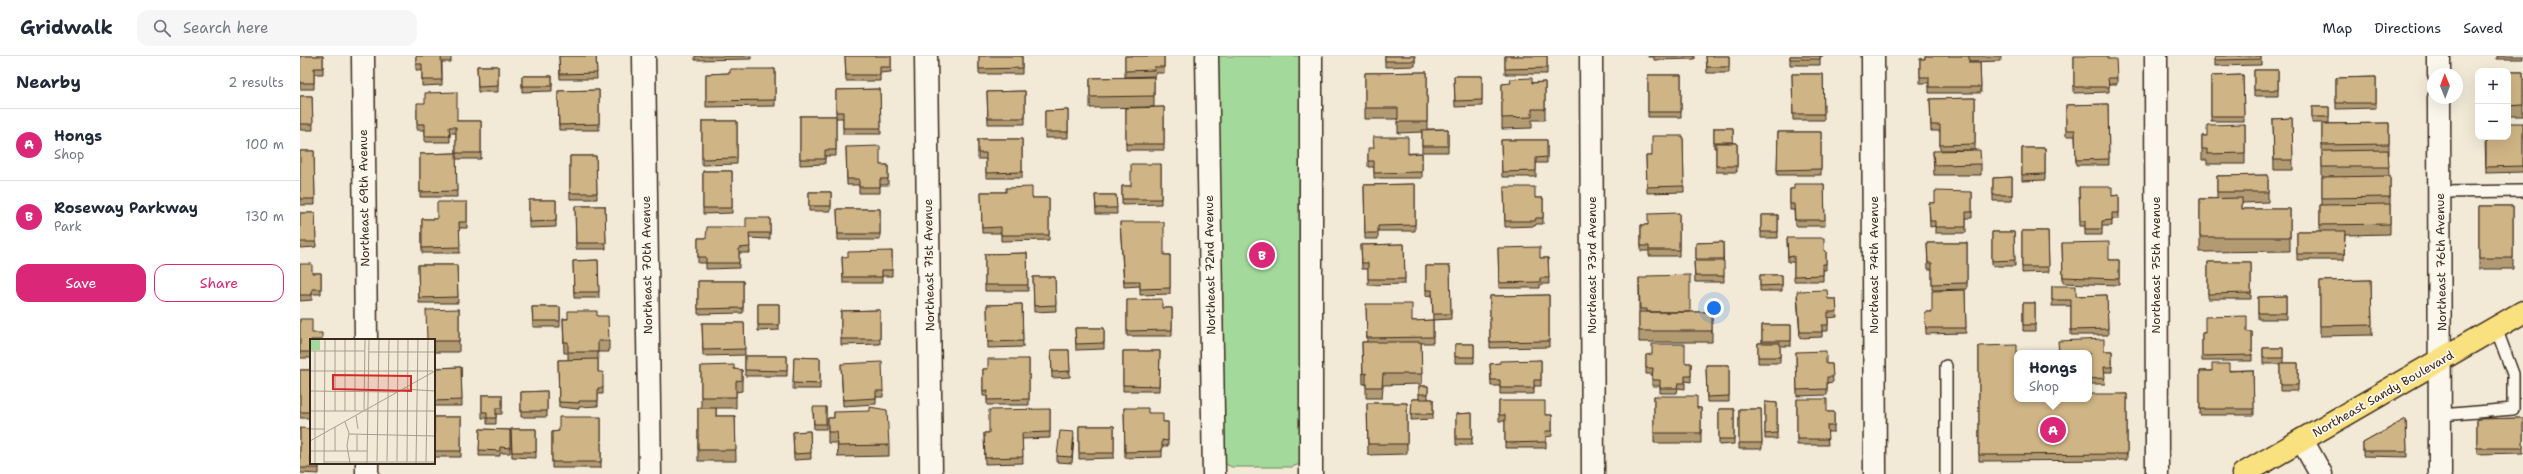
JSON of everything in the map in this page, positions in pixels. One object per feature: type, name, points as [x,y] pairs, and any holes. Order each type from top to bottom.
[{"type":"main road","name":"Northeast Sandy Boulevard","points":[[2243,474],[2441,361],[2523,312]]},
{"type":"street","name":"Northeast 69th Avenue","points":[[363,56],[366,339]]},
{"type":"street","name":"Northeast 70th Avenue","points":[[644,56],[650,474]]},
{"type":"street","name":"Northeast 71st Avenue","points":[[926,56],[931,474]]},
{"type":"street","name":"Northeast 72nd Avenue","points":[[1207,56],[1214,474]]},
{"type":"street","points":[[1311,56],[1311,474]]},
{"type":"street","name":"Northeast 73rd Avenue","points":[[1591,56],[1593,474]]},
{"type":"street","name":"Northeast 74th Avenue","points":[[1873,56],[1875,474]]},
{"type":"street","name":"Northeast 75th Avenue","points":[[2156,56],[2157,474]]},
{"type":"street","points":[[2439,56],[2439,68]]},
{"type":"street","name":"Northeast 76th Avenue","points":[[2439,104],[2441,361],[2440,474]]},
{"type":"street","points":[[2302,440],[2321,474]]},
{"type":"lane","points":[[2440,192],[2523,191]]},
{"type":"lane","points":[[2441,415],[2513,408],[2513,374],[2496,328]]},
{"type":"lane","points":[[1946,366],[1946,474]]},
{"type":"green space","points":[[1217,56],[1305,56],[1300,464],[1292,467],[1232,467],[1225,464],[1223,460]]},
{"type":"building","points":[[300,56],[323,56],[323,68],[314,68],[314,83],[300,83]]},
{"type":"building","points":[[416,56],[441,56],[442,80],[422,80],[422,64],[416,64]]},
{"type":"building","points":[[559,56],[596,56],[597,73],[560,74]]},
{"type":"building","points":[[845,56],[891,56],[891,67],[880,67],[880,75],[846,75]]},
{"type":"building","points":[[979,56],[1022,56],[1022,68],[979,69]]},
{"type":"building","points":[[1125,56],[1164,56],[1164,67],[1154,67],[1155,70],[1125,71]]},
{"type":"building","points":[[1385,56],[1415,56],[1415,61],[1385,61]]},
{"type":"building","points":[[1505,56],[1547,56],[1547,68],[1505,69]]},
{"type":"building","points":[[1706,56],[1729,56],[1729,67],[1707,67]]},
{"type":"building","points":[[1790,56],[1820,56],[1820,59],[1790,59]]},
{"type":"building","points":[[1925,56],[1969,56],[1969,63],[1980,63],[1981,87],[1929,87],[1929,77],[1920,77],[1920,59],[1925,59]]},
{"type":"building","points":[[2074,56],[2108,56],[2108,59],[2116,59],[2117,78],[2108,78],[2109,87],[2074,87]]},
{"type":"building","points":[[2215,56],[2261,56],[2261,59],[2215,60]]},
{"type":"building","points":[[477,66],[498,66],[498,86],[478,87]]},
{"type":"building","points":[[730,69],[775,69],[775,100],[706,101],[706,74],[730,73]]},
{"type":"building","points":[[2254,70],[2278,70],[2278,90],[2254,90]]},
{"type":"building","points":[[1427,72],[1427,122],[1398,122],[1398,108],[1365,108],[1365,73]]},
{"type":"building","points":[[2511,72],[2523,72],[2523,105],[2511,106]]},
{"type":"building","points":[[1792,74],[1823,74],[1824,114],[1793,114]]},
{"type":"building","points":[[1648,75],[1681,75],[1681,112],[1648,112]]},
{"type":"building","points":[[2243,75],[2244,116],[2211,116],[2211,76]]},
{"type":"building","points":[[522,76],[552,76],[552,86],[522,86]]},
{"type":"building","points":[[1454,76],[1482,76],[1482,100],[1455,101]]},
{"type":"building","points":[[1154,77],[1154,96],[1090,97],[1090,78]]},
{"type":"building","points":[[2376,77],[2376,103],[2336,103],[2336,78]]},
{"type":"building","points":[[1532,78],[1532,83],[1545,82],[1545,109],[1532,109],[1532,117],[1502,118],[1502,84],[1511,83],[1510,79]]},
{"type":"building","points":[[880,89],[881,128],[843,128],[843,112],[836,112],[836,90]]},
{"type":"building","points":[[599,90],[599,124],[559,125],[558,91]]},
{"type":"building","points":[[1025,91],[1025,118],[988,118],[987,92]]},
{"type":"building","points":[[457,92],[457,121],[481,121],[481,153],[456,153],[456,127],[449,127],[450,136],[425,136],[425,124],[417,124],[417,103],[425,103],[425,93]]},
{"type":"building","points":[[300,96],[312,96],[313,124],[300,124]]},
{"type":"building","points":[[1975,98],[1975,144],[1940,145],[1940,125],[1931,125],[1930,99]]},
{"type":"building","points":[[2108,104],[2109,159],[2076,160],[2075,130],[2066,130],[2066,105]]},
{"type":"building","points":[[1164,107],[1164,144],[1126,144],[1126,108]]},
{"type":"building","points":[[2312,107],[2329,107],[2329,117],[2312,117]]},
{"type":"building","points":[[1068,110],[1068,132],[1045,132],[1045,111]]},
{"type":"building","points":[[800,116],[836,116],[836,150],[825,150],[825,159],[800,159]]},
{"type":"building","points":[[2292,118],[2293,160],[2274,160],[2273,119]]},
{"type":"building","points":[[702,121],[737,121],[737,158],[702,159]]},
{"type":"building","points":[[2389,123],[2389,144],[2322,145],[2322,124]]},
{"type":"building","points":[[2511,123],[2523,123],[2523,166],[2486,167],[2486,140],[2511,140]]},
{"type":"building","points":[[2245,124],[2245,153],[2207,154],[2207,149],[2202,149],[2202,136],[2207,136],[2207,125]]},
{"type":"building","points":[[1714,128],[1733,128],[1733,142],[1714,142]]},
{"type":"building","points":[[1448,129],[1448,146],[1422,146],[1422,130]]},
{"type":"building","points":[[1778,132],[1821,132],[1821,169],[1777,170]]},
{"type":"building","points":[[1652,136],[1683,136],[1684,186],[1647,187],[1646,156],[1652,156]]},
{"type":"building","points":[[1373,137],[1408,137],[1408,154],[1422,153],[1422,172],[1374,173],[1374,161],[1368,161],[1368,148],[1374,148]]},
{"type":"building","points":[[978,139],[1022,139],[1022,172],[986,173],[986,153],[978,153]]},
{"type":"building","points":[[1501,140],[1547,140],[1547,157],[1536,158],[1536,171],[1502,172]]},
{"type":"building","points":[[1716,143],[1737,143],[1737,166],[1716,166]]},
{"type":"building","points":[[880,146],[880,165],[888,165],[888,179],[880,179],[880,187],[859,187],[859,179],[847,179],[846,147]]},
{"type":"building","points":[[2022,148],[2045,148],[2045,174],[2022,175]]},
{"type":"building","points":[[1980,150],[1981,164],[1934,165],[1933,151]]},
{"type":"building","points":[[2388,150],[2389,167],[2322,167],[2322,151]]},
{"type":"building","points":[[300,151],[314,151],[315,199],[300,199]]},
{"type":"building","points":[[456,153],[457,191],[420,192],[420,154]]},
{"type":"building","points":[[570,156],[596,156],[597,193],[570,193]]},
{"type":"building","points":[[1131,164],[1161,164],[1161,199],[1122,199],[1122,186],[1131,186]]},
{"type":"building","points":[[703,171],[732,171],[732,208],[703,208]]},
{"type":"building","points":[[2268,175],[2268,192],[2217,192],[2217,176]]},
{"type":"building","points":[[2390,176],[2390,197],[2322,198],[2322,177]]},
{"type":"building","points":[[2012,177],[2012,195],[1993,195],[1993,178]]},
{"type":"building","points":[[1415,184],[1415,225],[1378,226],[1378,233],[1365,233],[1364,185]]},
{"type":"building","points":[[1794,184],[1824,184],[1825,220],[1795,220],[1794,204],[1790,204],[1790,189],[1794,189]]},
{"type":"building","points":[[1032,187],[1032,198],[1049,198],[1049,235],[1001,235],[1001,227],[982,228],[981,192],[1006,192],[1006,188]]},
{"type":"building","points":[[1504,187],[1535,187],[1535,198],[1543,198],[1543,218],[1536,218],[1535,221],[1505,221]]},
{"type":"building","points":[[2079,187],[2112,187],[2112,196],[2119,195],[2119,213],[2112,213],[2112,220],[2102,221],[2102,229],[2085,229],[2085,221],[2080,221]]},
{"type":"building","points":[[1935,191],[1972,192],[1972,212],[1966,212],[1966,227],[1935,227],[1935,221],[1930,221],[1929,203],[1935,203]]},
{"type":"building","points":[[809,192],[831,192],[831,206],[809,206]]},
{"type":"building","points":[[1095,195],[1116,195],[1117,208],[1096,208]]},
{"type":"building","points":[[2242,198],[2242,209],[2290,209],[2290,237],[2200,237],[2200,199]]},
{"type":"building","points":[[529,200],[556,200],[556,221],[529,222]]},
{"type":"building","points":[[437,202],[467,202],[467,222],[459,222],[460,247],[422,248],[422,219],[437,219]]},
{"type":"building","points":[[2390,204],[2390,224],[2320,225],[2320,205]]},
{"type":"building","points":[[575,206],[605,206],[606,243],[576,243]]},
{"type":"building","points":[[2479,206],[2513,206],[2513,258],[2479,258]]},
{"type":"building","points":[[837,209],[880,209],[880,234],[838,234]]},
{"type":"building","points":[[300,213],[315,213],[316,242],[300,242]]},
{"type":"building","points":[[1679,213],[1679,250],[1649,250],[1649,246],[1641,246],[1641,225],[1648,225],[1648,214]]},
{"type":"building","points":[[1761,215],[1778,215],[1778,232],[1761,232]]},
{"type":"building","points":[[746,218],[770,218],[770,233],[749,233],[750,247],[739,248],[739,263],[706,263],[706,257],[698,257],[698,238],[706,238],[707,227],[746,227]]},
{"type":"building","points":[[1120,222],[1164,222],[1164,255],[1170,255],[1170,288],[1140,289],[1140,281],[1124,281]]},
{"type":"building","points":[[2022,231],[2048,231],[2049,267],[2022,267]]},
{"type":"building","points":[[2297,231],[2345,231],[2344,254],[2297,254]]},
{"type":"building","points":[[1992,232],[2014,232],[2015,260],[1992,261]]},
{"type":"building","points":[[1787,238],[1824,238],[1826,264],[1823,264],[1823,275],[1794,276],[1794,256],[1788,257]]},
{"type":"building","points":[[1723,242],[1723,259],[1696,259],[1696,243]]},
{"type":"building","points":[[2109,242],[2109,260],[2119,260],[2119,279],[2063,277],[2062,243]]},
{"type":"building","points":[[1927,243],[1967,243],[1967,283],[1932,284],[1932,263],[1928,263]]},
{"type":"building","points":[[1404,244],[1405,279],[1368,279],[1368,263],[1362,263],[1361,245]]},
{"type":"building","points":[[1540,247],[1540,258],[1548,258],[1549,278],[1540,278],[1540,282],[1499,283],[1498,248]]},
{"type":"building","points":[[892,251],[892,270],[882,270],[882,277],[843,277],[842,257],[848,257],[848,252]]},
{"type":"building","points":[[1027,253],[1028,285],[985,285],[985,254]]},
{"type":"building","points":[[598,260],[599,292],[574,292],[573,261]]},
{"type":"building","points":[[1694,261],[1724,261],[1724,276],[1695,276]]},
{"type":"building","points":[[2208,262],[2251,262],[2251,293],[2208,294]]},
{"type":"building","points":[[300,264],[312,264],[312,273],[321,273],[321,289],[312,289],[312,295],[300,295]]},
{"type":"building","points":[[418,265],[457,265],[458,297],[419,298]]},
{"type":"building","points":[[1426,266],[1450,266],[1451,314],[1433,314],[1432,290],[1426,290]]},
{"type":"building","points":[[1690,275],[1690,312],[1647,312],[1647,309],[1640,309],[1639,278],[1647,278],[1647,276]]},
{"type":"building","points":[[1760,275],[1782,275],[1782,285],[1760,286]]},
{"type":"building","points":[[1033,277],[1055,277],[1056,305],[1034,306]]},
{"type":"building","points":[[2371,280],[2372,325],[2320,326],[2320,281]]},
{"type":"building","points":[[698,281],[743,281],[743,308],[698,309]]},
{"type":"building","points":[[2052,286],[2076,286],[2076,296],[2107,295],[2108,329],[2071,330],[2071,300],[2052,300]]},
{"type":"building","points":[[1827,290],[1828,299],[1836,299],[1837,312],[1828,312],[1828,325],[1822,325],[1822,332],[1800,332],[1797,291]]},
{"type":"building","points":[[1965,290],[1966,328],[1926,328],[1925,312],[1932,312],[1932,291]]},
{"type":"building","points":[[1549,295],[1549,341],[1490,342],[1490,296]]},
{"type":"building","points":[[2286,296],[2286,313],[2258,313],[2258,297]]},
{"type":"building","points":[[1162,299],[1162,308],[1172,308],[1172,330],[1127,331],[1127,300]]},
{"type":"building","points":[[2023,303],[2035,303],[2035,325],[2023,325]]},
{"type":"building","points":[[758,304],[779,304],[779,325],[758,325]]},
{"type":"building","points":[[1022,304],[1023,341],[988,342],[987,305]]},
{"type":"building","points":[[1366,304],[1412,304],[1412,321],[1433,320],[1433,337],[1367,338]]},
{"type":"building","points":[[532,307],[560,307],[560,321],[533,321]]},
{"type":"building","points":[[459,309],[459,341],[435,341],[435,339],[427,339],[426,310]]},
{"type":"building","points":[[880,310],[880,339],[841,339],[841,311]]},
{"type":"building","points":[[568,311],[597,311],[597,316],[608,316],[609,341],[598,341],[598,352],[568,352],[568,342],[564,342],[563,319],[568,319]]},
{"type":"building","points":[[1639,312],[1712,312],[1712,331],[1639,331]]},
{"type":"building","points":[[2247,316],[2247,332],[2252,332],[2252,355],[2202,356],[2202,333],[2205,333],[2205,317]]},
{"type":"building","points":[[300,319],[312,319],[312,333],[322,333],[322,339],[310,339],[310,352],[300,352]]},
{"type":"building","points":[[702,323],[744,323],[745,349],[703,350]]},
{"type":"building","points":[[1762,325],[1791,325],[1791,341],[1762,341]]},
{"type":"building","points":[[1075,328],[1104,328],[1104,343],[1076,344]]},
{"type":"building","points":[[2104,339],[2104,351],[2112,351],[2112,367],[2104,367],[2105,378],[2092,379],[2092,350],[2059,350],[2058,341]]},
{"type":"building","points":[[1362,342],[1421,342],[1422,374],[1383,374],[1382,387],[1366,387],[1366,373],[1363,374]]},
{"type":"building","points":[[1758,343],[1780,343],[1780,357],[1758,357]]},
{"type":"building","points":[[1455,344],[1474,344],[1474,357],[1455,357]]},
{"type":"building","points":[[1652,344],[1685,344],[1685,363],[1691,363],[1691,376],[1685,376],[1685,383],[1678,383],[1677,388],[1660,388],[1660,380],[1652,380],[1653,368],[1646,368],[1646,355],[1652,354]]},
{"type":"building","points":[[2017,345],[2017,350],[2014,350],[2014,402],[2092,402],[2092,394],[2127,394],[2127,454],[1979,455],[1979,346]]},
{"type":"building","points":[[2263,348],[2283,348],[2283,358],[2263,358]]},
{"type":"building","points":[[1051,350],[1069,350],[1070,371],[1052,372]]},
{"type":"building","points":[[1123,351],[1160,351],[1159,386],[1123,385]]},
{"type":"building","points":[[1826,351],[1826,364],[1832,364],[1833,377],[1827,377],[1827,389],[1797,390],[1796,352]]},
{"type":"building","points":[[745,356],[787,356],[787,371],[745,370]]},
{"type":"building","points":[[794,357],[820,358],[820,384],[793,383]]},
{"type":"building","points":[[598,359],[598,372],[603,372],[603,388],[598,388],[598,401],[579,401],[579,403],[559,402],[558,360]]},
{"type":"building","points":[[988,359],[1029,359],[1029,399],[987,400],[988,390],[983,391],[983,369],[988,369]]},
{"type":"building","points":[[1541,360],[1541,380],[1534,380],[1534,388],[1500,388],[1500,380],[1491,380],[1490,364],[1500,363],[1500,361]]},
{"type":"building","points":[[882,362],[883,391],[876,391],[876,398],[843,400],[841,364]]},
{"type":"building","points":[[2280,363],[2298,363],[2298,385],[2280,385]]},
{"type":"building","points":[[2212,364],[2229,364],[2229,371],[2253,370],[2254,409],[2200,409],[2200,371],[2212,371]]},
{"type":"building","points":[[734,365],[734,369],[742,370],[742,380],[736,381],[736,397],[701,397],[701,366]]},
{"type":"building","points":[[1706,365],[1729,365],[1729,396],[1707,397]]},
{"type":"building","points":[[461,367],[462,400],[435,401],[435,368]]},
{"type":"building","points":[[300,370],[310,370],[310,412],[300,412]]},
{"type":"building","points":[[1419,386],[1428,386],[1428,394],[1419,394]]},
{"type":"building","points":[[547,391],[547,411],[521,411],[521,392]]},
{"type":"building","points":[[482,395],[502,395],[502,408],[496,408],[496,418],[487,418],[487,412],[482,412]]},
{"type":"building","points":[[1654,396],[1697,396],[1697,408],[1701,408],[1701,433],[1654,433]]},
{"type":"building","points":[[1412,399],[1433,399],[1433,414],[1411,414]]},
{"type":"building","points":[[1797,399],[1827,399],[1827,412],[1834,412],[1834,426],[1827,426],[1828,439],[1797,439]]},
{"type":"building","points":[[1499,401],[1545,401],[1545,415],[1552,415],[1552,431],[1545,431],[1546,442],[1505,443],[1505,415],[1499,415]]},
{"type":"building","points":[[1765,402],[1777,403],[1777,433],[1765,434]]},
{"type":"building","points":[[1367,403],[1407,403],[1407,444],[1368,444]]},
{"type":"building","points":[[813,407],[826,407],[826,424],[814,424]]},
{"type":"building","points":[[870,407],[887,410],[889,445],[838,446],[837,432],[828,432],[828,418],[834,418],[834,412],[870,411]]},
{"type":"building","points":[[698,408],[716,408],[716,416],[735,416],[736,450],[698,450]]},
{"type":"building","points":[[1124,408],[1148,408],[1148,413],[1163,413],[1163,422],[1168,422],[1168,441],[1162,440],[1162,451],[1125,452]]},
{"type":"building","points":[[1050,409],[1050,432],[1022,433],[1023,457],[985,458],[984,433],[989,433],[989,410]]},
{"type":"building","points":[[1719,409],[1734,409],[1734,439],[1719,439]]},
{"type":"building","points":[[1739,409],[1761,409],[1762,443],[1739,443]]},
{"type":"building","points":[[1472,413],[1472,439],[1456,439],[1456,414]]},
{"type":"building","points":[[435,417],[461,417],[461,451],[435,451]]},
{"type":"building","points":[[559,417],[601,417],[601,462],[552,462],[552,432],[559,431]]},
{"type":"building","points":[[2523,418],[2523,448],[2477,448],[2477,419]]},
{"type":"building","points":[[2406,419],[2407,451],[2363,451],[2363,443]]},
{"type":"building","points":[[1079,426],[1114,426],[1114,453],[1079,453]]},
{"type":"building","points":[[300,428],[310,429],[310,464],[319,464],[319,468],[300,468]]},
{"type":"building","points":[[480,429],[510,430],[510,448],[500,447],[500,451],[479,450]]},
{"type":"building","points":[[511,429],[536,429],[536,452],[512,452]]},
{"type":"building","points":[[810,431],[811,453],[794,454],[793,432]]},
{"type":"building","points":[[1060,431],[1074,432],[1072,457],[1057,456]]},
{"type":"place","name":"Roseway Parkway","points":[[1262,255]]},
{"type":"place","name":"Hongs","points":[[2053,430]]}]
